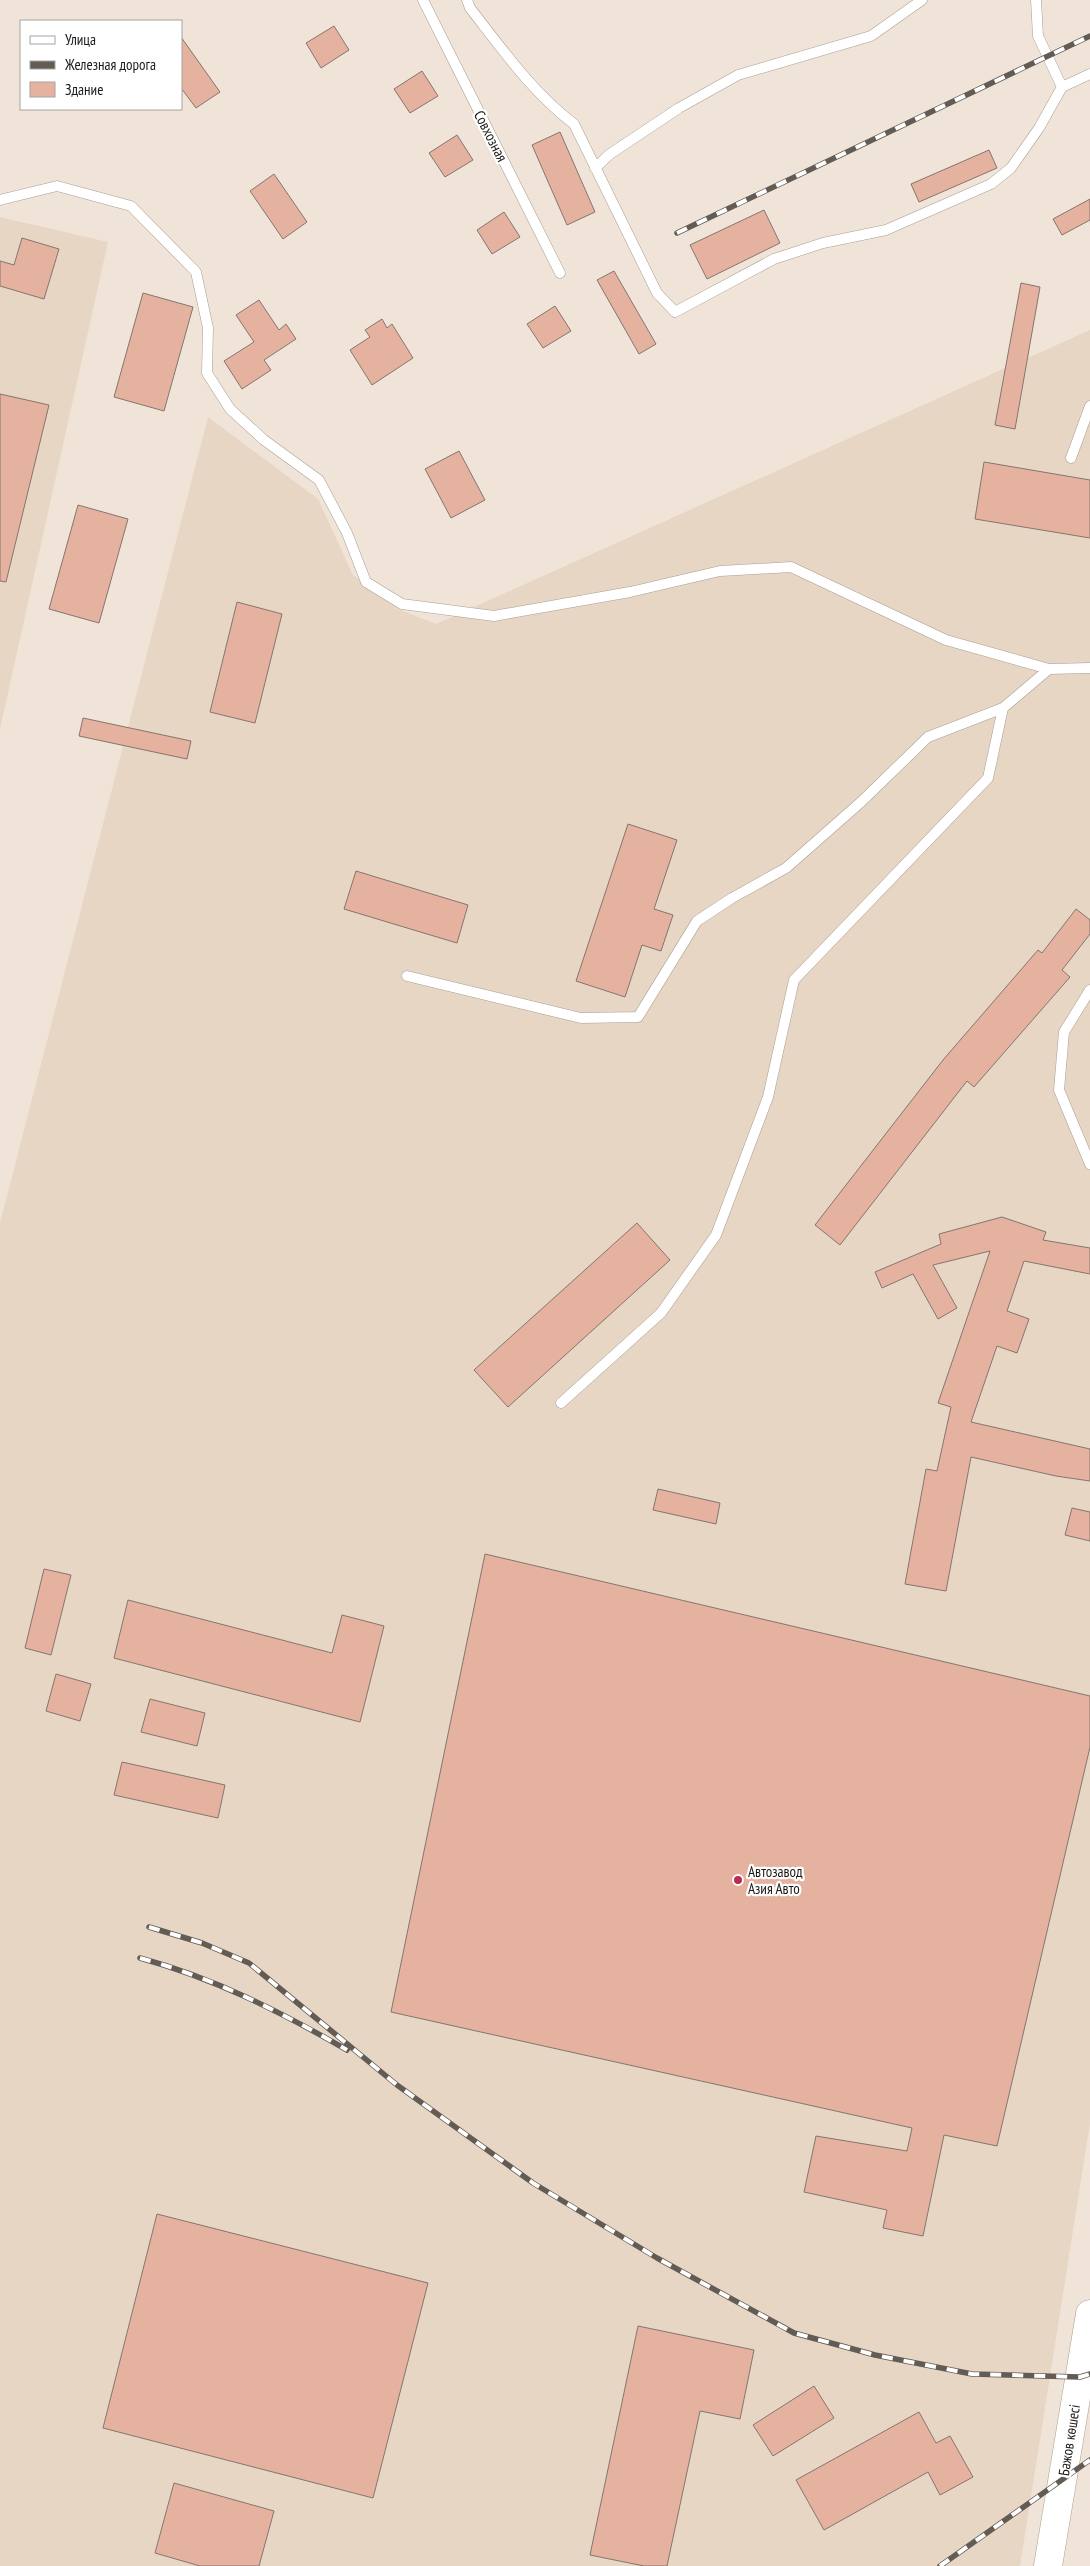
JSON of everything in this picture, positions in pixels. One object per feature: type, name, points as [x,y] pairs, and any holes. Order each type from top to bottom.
[{"type":"main road","name":"Бажов көшесі","points":[[1048,2566],[1090,2314]]},
{"type":"lane","name":"Совхозная","points":[[423,0],[560,273]]},
{"type":"lane","points":[[466,0],[470,8],[508,57],[550,106],[574,124],[657,293],[674,312],[774,259],[823,243],[886,230],[991,184],[1011,168],[1039,128],[1062,87],[1090,74]]},
{"type":"lane","points":[[595,168],[610,154],[679,108],[738,76],[871,36],[922,0]]},
{"type":"lane","points":[[1036,0],[1038,36],[1062,87]]},
{"type":"lane","points":[[0,200],[57,186],[131,206],[196,272],[208,328],[207,373],[230,409],[264,440],[319,480],[347,533],[366,582],[402,604],[494,616],[630,592],[720,571],[791,567],[946,640],[1050,669],[1090,668]]},
{"type":"lane","points":[[1071,458],[1090,406]]},
{"type":"lane","points":[[407,976],[581,1018],[638,1017],[697,921],[732,898],[786,868],[861,802],[928,737],[1003,708],[1050,669]]},
{"type":"lane","points":[[561,1403],[661,1313],[716,1235],[768,1097],[794,980],[988,778],[1003,708]]},
{"type":"lane","points":[[1090,990],[1064,1032],[1059,1090],[1090,1164]]},
{"type":"shaded area","points":[[0,217],[108,242],[0,729]]},
{"type":"shaded area","points":[[1090,330],[1090,2123],[1020,2566],[0,2566],[0,1223],[208,417],[318,499],[353,575],[398,609],[436,624]]},
{"type":"building","points":[[334,26],[349,50],[321,68],[306,43]]},
{"type":"building","points":[[182,38],[220,92],[196,108],[182,89]]},
{"type":"building","points":[[422,71],[438,96],[410,113],[394,89]]},
{"type":"building","points":[[560,132],[595,212],[567,225],[532,145]]},
{"type":"building","points":[[457,135],[473,160],[445,177],[429,153]]},
{"type":"building","points":[[989,150],[997,168],[919,202],[911,184]]},
{"type":"building","points":[[274,174],[307,222],[283,239],[250,191]]},
{"type":"building","points":[[1090,199],[1090,220],[1062,235],[1053,219]]},
{"type":"building","points":[[764,210],[780,243],[707,279],[690,245]]},
{"type":"building","points":[[504,212],[520,237],[492,254],[477,230]]},
{"type":"building","points":[[22,238],[59,249],[44,299],[0,286],[0,261],[14,265]]},
{"type":"building","points":[[614,271],[656,344],[639,354],[597,280]]},
{"type":"building","points":[[1021,283],[1040,287],[1015,429],[995,425]]},
{"type":"building","points":[[143,293],[193,307],[164,411],[114,397]]},
{"type":"building","points":[[259,300],[279,330],[286,324],[296,339],[264,360],[271,370],[242,389],[224,361],[254,342],[236,315]]},
{"type":"building","points":[[555,306],[571,331],[543,348],[527,324]]},
{"type":"building","points":[[382,319],[387,328],[392,324],[413,358],[372,385],[350,350],[370,337],[365,330]]},
{"type":"building","points":[[0,394],[49,405],[6,582],[0,581]]},
{"type":"building","points":[[459,451],[485,500],[451,518],[425,469]]},
{"type":"building","points":[[984,462],[1090,480],[1090,538],[975,519]]},
{"type":"building","points":[[78,505],[128,519],[99,623],[49,609]]},
{"type":"building","points":[[237,602],[282,614],[255,723],[210,712]]},
{"type":"building","points":[[83,718],[191,741],[187,759],[79,736]]},
{"type":"building","points":[[628,824],[677,840],[654,909],[673,915],[661,951],[642,945],[625,997],[576,981]]},
{"type":"building","points":[[356,871],[468,905],[457,943],[344,909]]},
{"type":"building","points":[[1076,909],[1090,920],[1090,934],[1062,970],[1070,977],[974,1087],[967,1081],[840,1245],[815,1225],[943,1060],[1038,950],[1042,953]]},
{"type":"building","points":[[1002,1217],[1046,1232],[1043,1240],[1090,1248],[1090,1274],[1024,1261],[1007,1311],[1029,1319],[1017,1353],[997,1346],[971,1422],[1090,1449],[1090,1481],[1056,1476],[971,1457],[946,1591],[905,1584],[926,1469],[937,1471],[951,1407],[938,1403],[990,1251],[933,1265],[957,1308],[938,1319],[913,1274],[882,1288],[875,1272],[941,1244],[939,1234]]},
{"type":"building","points":[[637,1223],[670,1260],[508,1407],[474,1370]]},
{"type":"building","points":[[658,1489],[720,1503],[716,1524],[653,1510]]},
{"type":"building","points":[[1072,1508],[1090,1512],[1090,1541],[1065,1535]]},
{"type":"building","name":"Автозавод Азия Авто","points":[[485,1554],[1090,1696],[1090,1747],[997,2146],[944,2135],[923,2236],[883,2228],[887,2210],[804,2192],[816,2136],[907,2151],[912,2128],[391,2012]]},
{"type":"building","points":[[44,1569],[71,1575],[51,1655],[25,1648]]},
{"type":"building","points":[[128,1600],[332,1653],[342,1615],[384,1626],[360,1722],[114,1658]]},
{"type":"building","points":[[56,1674],[91,1684],[80,1721],[46,1711]]},
{"type":"building","points":[[150,1699],[205,1713],[197,1746],[141,1732]]},
{"type":"building","points":[[122,1762],[225,1785],[218,1818],[114,1795]]},
{"type":"building","points":[[157,2214],[428,2283],[373,2498],[103,2428]]},
{"type":"building","points":[[638,2326],[754,2350],[740,2419],[700,2411],[667,2566],[644,2566],[590,2555]]},
{"type":"building","points":[[814,2386],[834,2418],[773,2456],[753,2425]]},
{"type":"building","points":[[919,2412],[936,2443],[950,2436],[973,2477],[940,2495],[928,2472],[824,2530],[796,2480]]},
{"type":"building","points":[[174,2483],[274,2511],[259,2566],[200,2566],[155,2553]]},
{"type":"railway","points":[[677,233],[1090,36]]},
{"type":"railway","points":[[149,1927],[202,1943],[249,1963],[397,2085],[533,2183],[657,2258],[794,2333],[875,2355],[972,2374],[1080,2377],[1090,2374]]},
{"type":"railway","points":[[140,1958],[194,1975],[246,1997],[297,2022],[347,2050]]},
{"type":"railway","points":[[940,2566],[1090,2460]]},
{"type":"place","name":"Автозавод Азия Авто","points":[[738,1880]]}]
